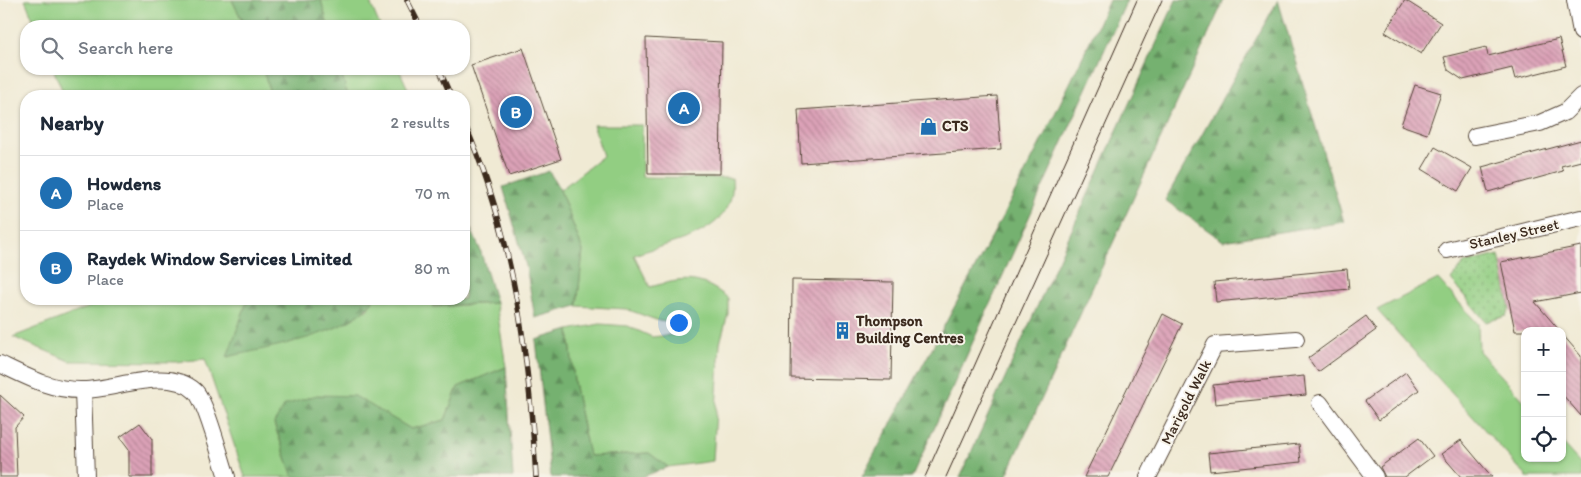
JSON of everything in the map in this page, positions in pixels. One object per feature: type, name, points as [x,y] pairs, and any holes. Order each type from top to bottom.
[{"type":"street","points":[[1575,0],[1581,32]]},
{"type":"street","points":[[1475,136],[1540,122],[1565,112],[1581,96]]},
{"type":"street","name":"Stanley Street","points":[[1447,250],[1581,218]]},
{"type":"street","name":"Marigold Walk","points":[[1148,477],[1215,345],[1296,339]]},
{"type":"street","points":[[0,364],[48,386],[83,390],[154,379],[181,382],[196,392],[203,404],[227,477]]},
{"type":"street","points":[[83,390],[86,477]]},
{"type":"street","points":[[1320,403],[1375,477]]},
{"type":"green space","points":[[25,0],[232,0],[242,20],[33,20]]},
{"type":"green space","points":[[232,0],[321,0],[326,20],[242,20]]},
{"type":"green space","points":[[321,0],[369,0],[377,20],[326,20]]},
{"type":"green space","points":[[1109,0],[1127,0],[912,477],[862,477],[1021,181]]},
{"type":"green space","points":[[1176,0],[1224,0],[1006,477],[960,477]]},
{"type":"green space","points":[[1278,0],[1344,222],[1223,241],[1165,200]]},
{"type":"green space","points":[[56,75],[265,75],[269,90],[62,90]]},
{"type":"green space","points":[[265,75],[342,75],[346,90],[269,90]]},
{"type":"green space","points":[[342,75],[402,75],[408,90],[346,90]]},
{"type":"green space","points":[[593,125],[642,125],[642,177],[732,178],[731,197],[725,212],[714,223],[684,239],[634,255],[650,287],[682,280],[700,282],[728,298],[728,314],[720,343],[713,461],[668,467],[649,453],[589,456],[574,382],[569,330],[600,324],[628,326],[652,337],[680,334],[673,323],[659,321],[626,309],[577,306],[583,251],[560,190],[603,156]]},
{"type":"green space","points":[[549,171],[560,190],[583,251],[577,306],[535,318],[526,266],[503,187]]},
{"type":"green space","points":[[470,227],[480,249],[496,303],[470,304]]},
{"type":"green space","points":[[1499,255],[1510,309],[1506,316],[1486,322],[1451,280],[1464,263]]},
{"type":"green space","points":[[1438,279],[1478,324],[1479,351],[1521,398],[1521,462],[1566,462],[1566,447],[1581,464],[1581,477],[1527,477],[1377,310]]},
{"type":"green space","points":[[496,303],[506,367],[458,387],[445,420],[411,429],[386,415],[274,424],[293,477],[245,477],[205,359],[175,362],[70,361],[13,337],[95,305],[246,305],[228,357],[367,310],[370,305],[433,305],[433,307]]},
{"type":"green space","points":[[246,305],[369,305],[364,311],[348,322],[308,338],[227,357]]},
{"type":"green space","points":[[569,330],[574,382],[589,456],[649,453],[668,467],[642,477],[551,477],[536,340]]},
{"type":"green space","points":[[506,367],[513,477],[293,477],[274,423],[285,405],[317,395],[355,396],[411,429],[445,420],[458,387]]},
{"type":"building","points":[[1405,0],[1441,23],[1421,54],[1385,32]]},
{"type":"building","points":[[646,38],[722,42],[720,174],[648,174]]},
{"type":"building","points":[[1559,39],[1566,66],[1515,79],[1512,68],[1463,80],[1448,70],[1444,57],[1486,47],[1488,56]]},
{"type":"building","points":[[523,48],[561,159],[509,176],[471,65]]},
{"type":"building","points":[[1415,85],[1441,93],[1427,134],[1401,125]]},
{"type":"building","points":[[997,96],[1001,149],[801,163],[798,110]]},
{"type":"building","points":[[1581,140],[1581,161],[1561,166],[1563,171],[1488,192],[1482,167]]},
{"type":"building","points":[[1435,147],[1472,168],[1458,191],[1422,169]]},
{"type":"building","points":[[1581,246],[1581,293],[1535,302],[1557,327],[1521,327],[1521,331],[1515,331],[1501,262]]},
{"type":"building","points":[[1347,269],[1349,289],[1216,302],[1214,282]]},
{"type":"building","name":"Thompson Building Centres","points":[[792,280],[893,282],[891,380],[791,378]]},
{"type":"building","points":[[1163,314],[1182,324],[1114,465],[1108,477],[1084,477]]},
{"type":"building","points":[[1366,316],[1376,330],[1318,372],[1308,358]]},
{"type":"building","points":[[1566,339],[1581,356],[1581,416],[1566,399]]},
{"type":"building","points":[[1406,372],[1419,390],[1379,420],[1365,401]]},
{"type":"building","points":[[1304,376],[1306,395],[1215,404],[1213,385]]},
{"type":"building","points":[[0,395],[24,417],[15,427],[17,477],[0,477]]},
{"type":"building","points":[[140,423],[152,439],[152,477],[129,477],[129,449],[120,437]]},
{"type":"building","points":[[1419,438],[1433,456],[1405,477],[1385,477],[1380,467]]},
{"type":"building","points":[[1461,440],[1492,477],[1461,477],[1441,454]]},
{"type":"building","points":[[1299,444],[1301,462],[1210,471],[1208,453]]},
{"type":"tram line","points":[[925,477],[1137,0]]},
{"type":"tram line","points":[[946,477],[1162,0]]},
{"type":"railway","points":[[407,0],[417,20]]},
{"type":"railway","points":[[442,75],[448,90]]},
{"type":"railway","points":[[470,138],[495,208],[507,252],[516,297],[529,387],[536,477]]},
{"type":"place","name":"Howdens","points":[[684,108]]},
{"type":"place","name":"Raydek Window Services Limited","points":[[516,112]]},
{"type":"place","name":"CTS","points":[[928,126]]},
{"type":"place","name":"Thompson Building Centres","points":[[842,330]]}]
